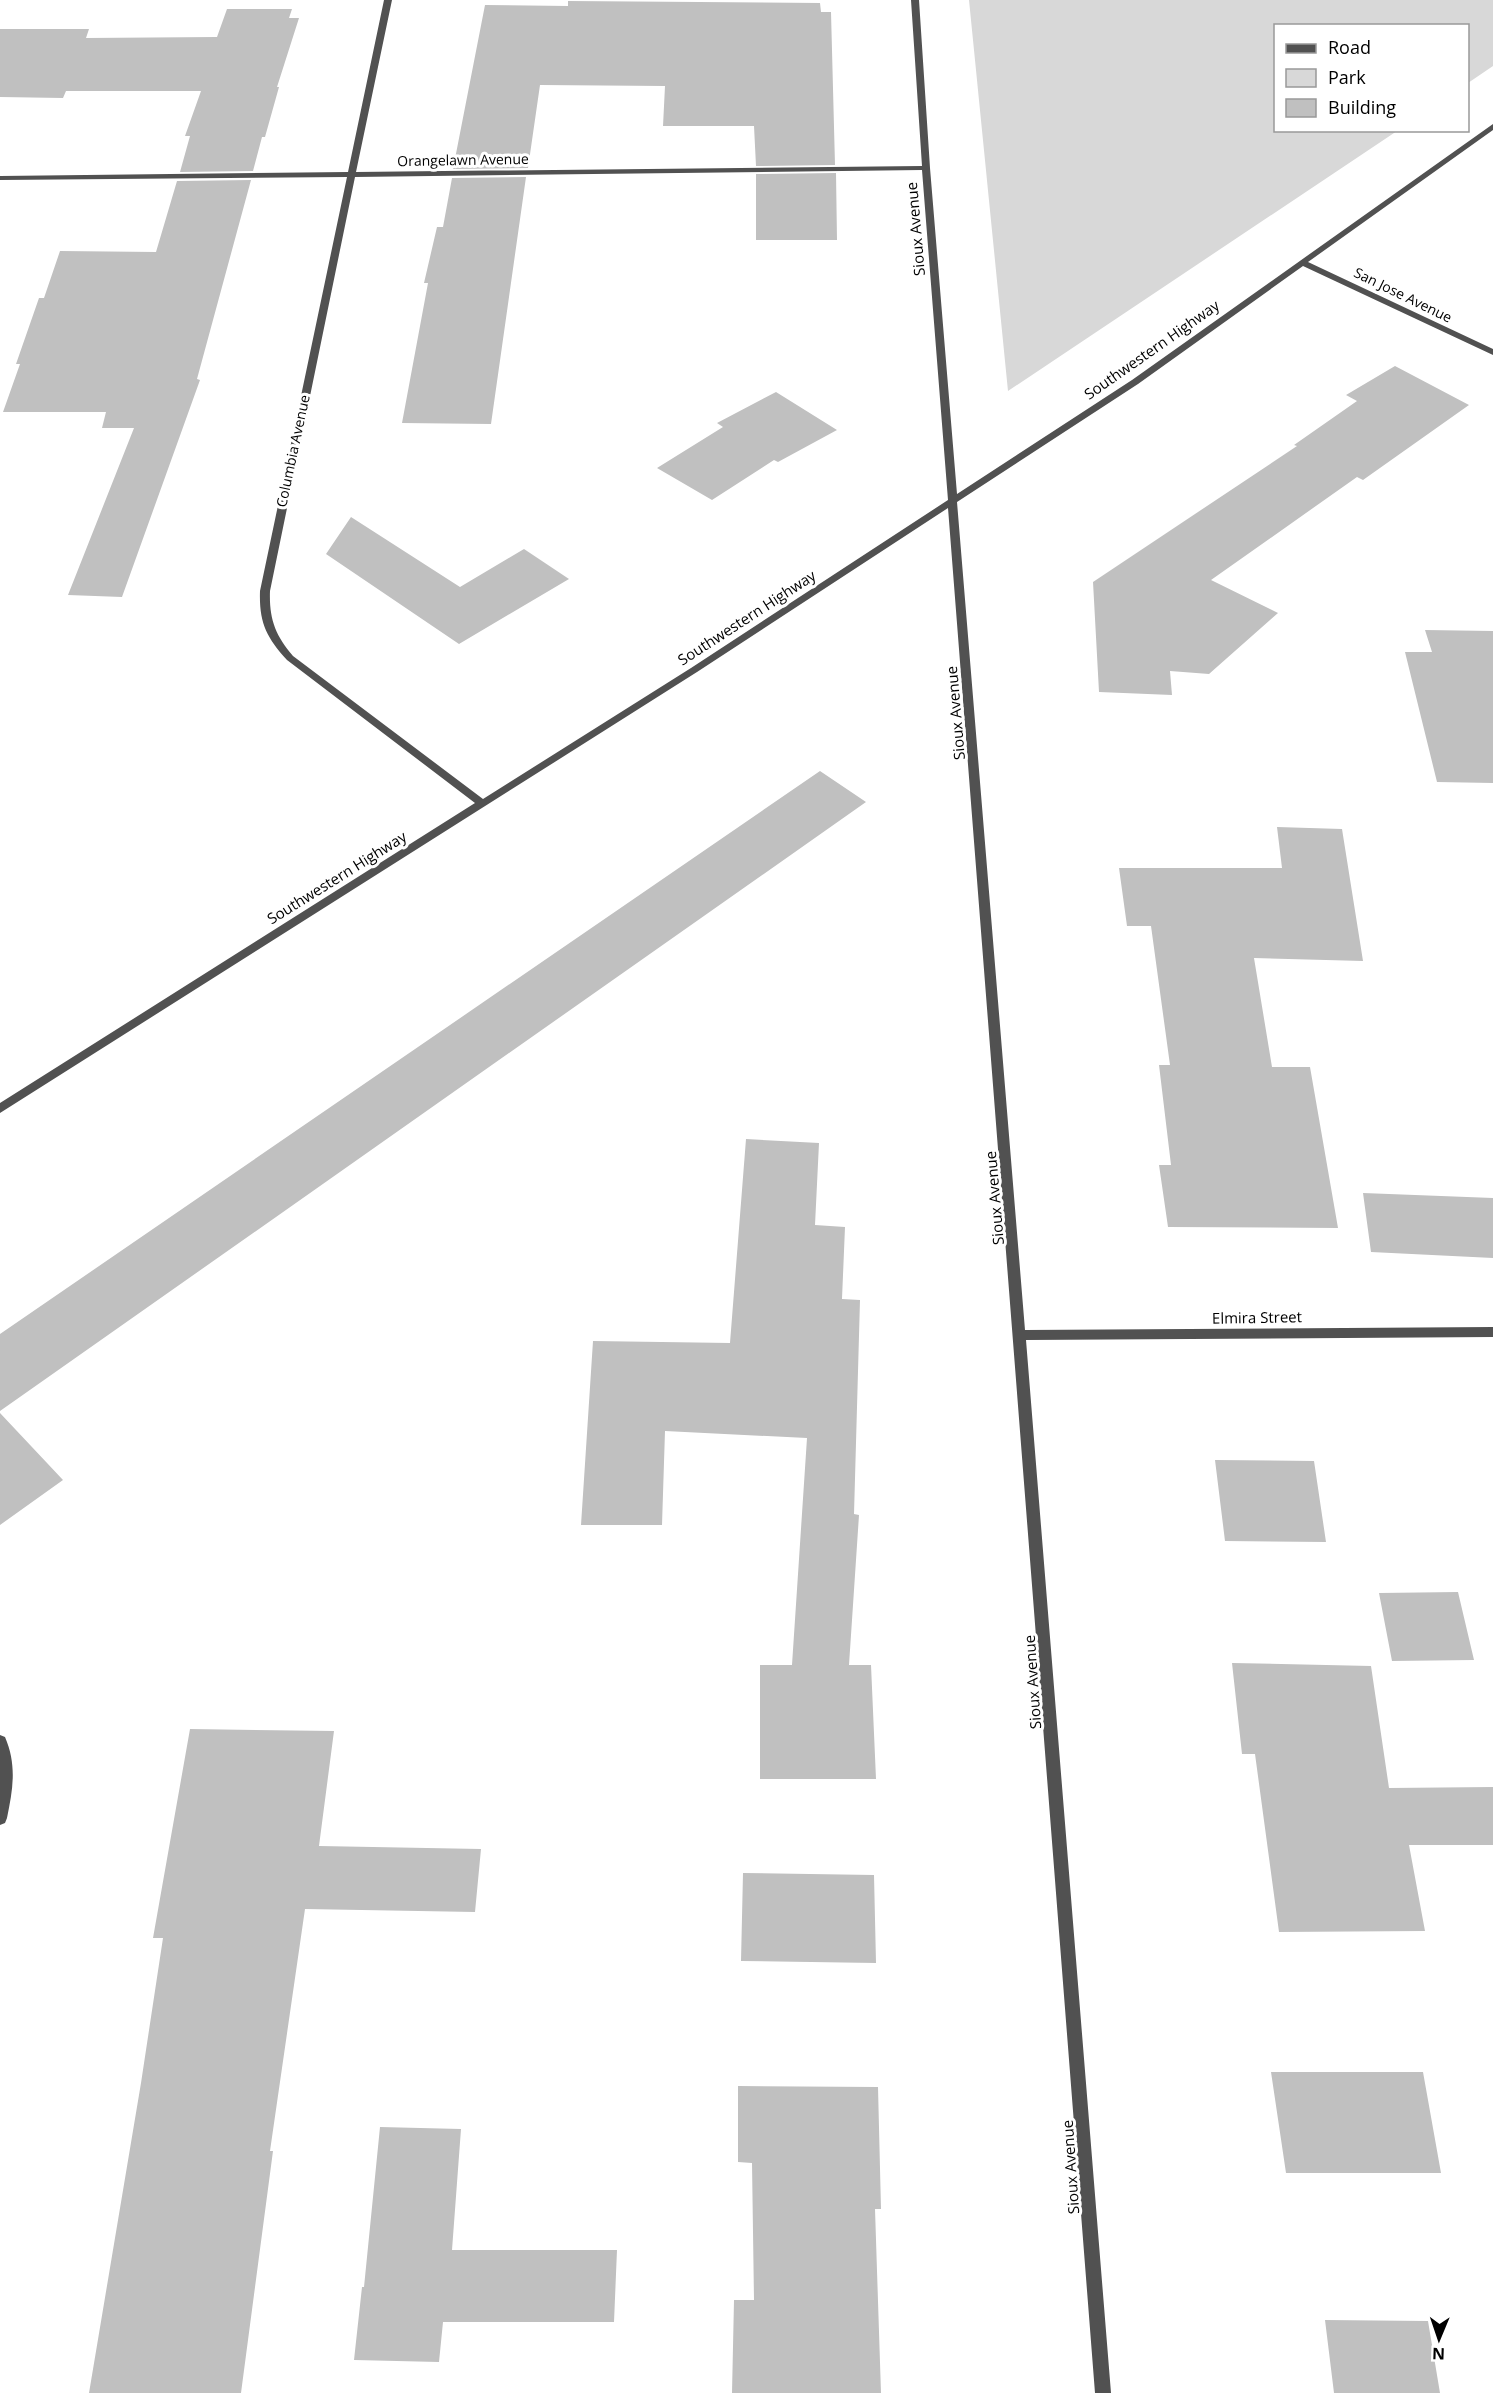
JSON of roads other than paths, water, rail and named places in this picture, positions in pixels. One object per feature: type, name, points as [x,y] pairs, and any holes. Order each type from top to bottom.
[{"type":"street","name":"Columbia Avenue","points":[[388,0],[265,591],[263,615],[272,638],[290,658],[483,804]]},
{"type":"street","name":"Sioux Avenue","points":[[915,0],[926,168],[1103,2393]]},
{"type":"street","name":"Southwestern Highway","points":[[0,1109],[704,664],[1135,382],[1493,126]]},
{"type":"street","name":"Orangelawn Avenue","points":[[0,178],[926,168]]},
{"type":"street","name":"San Jose Avenue","points":[[1302,262],[1493,352]]},
{"type":"street","name":"Elmira Street","points":[[1020,1335],[1493,1332]]},
{"type":"street","points":[[0,1742],[4,1751],[8,1783],[0,1818]]}]
